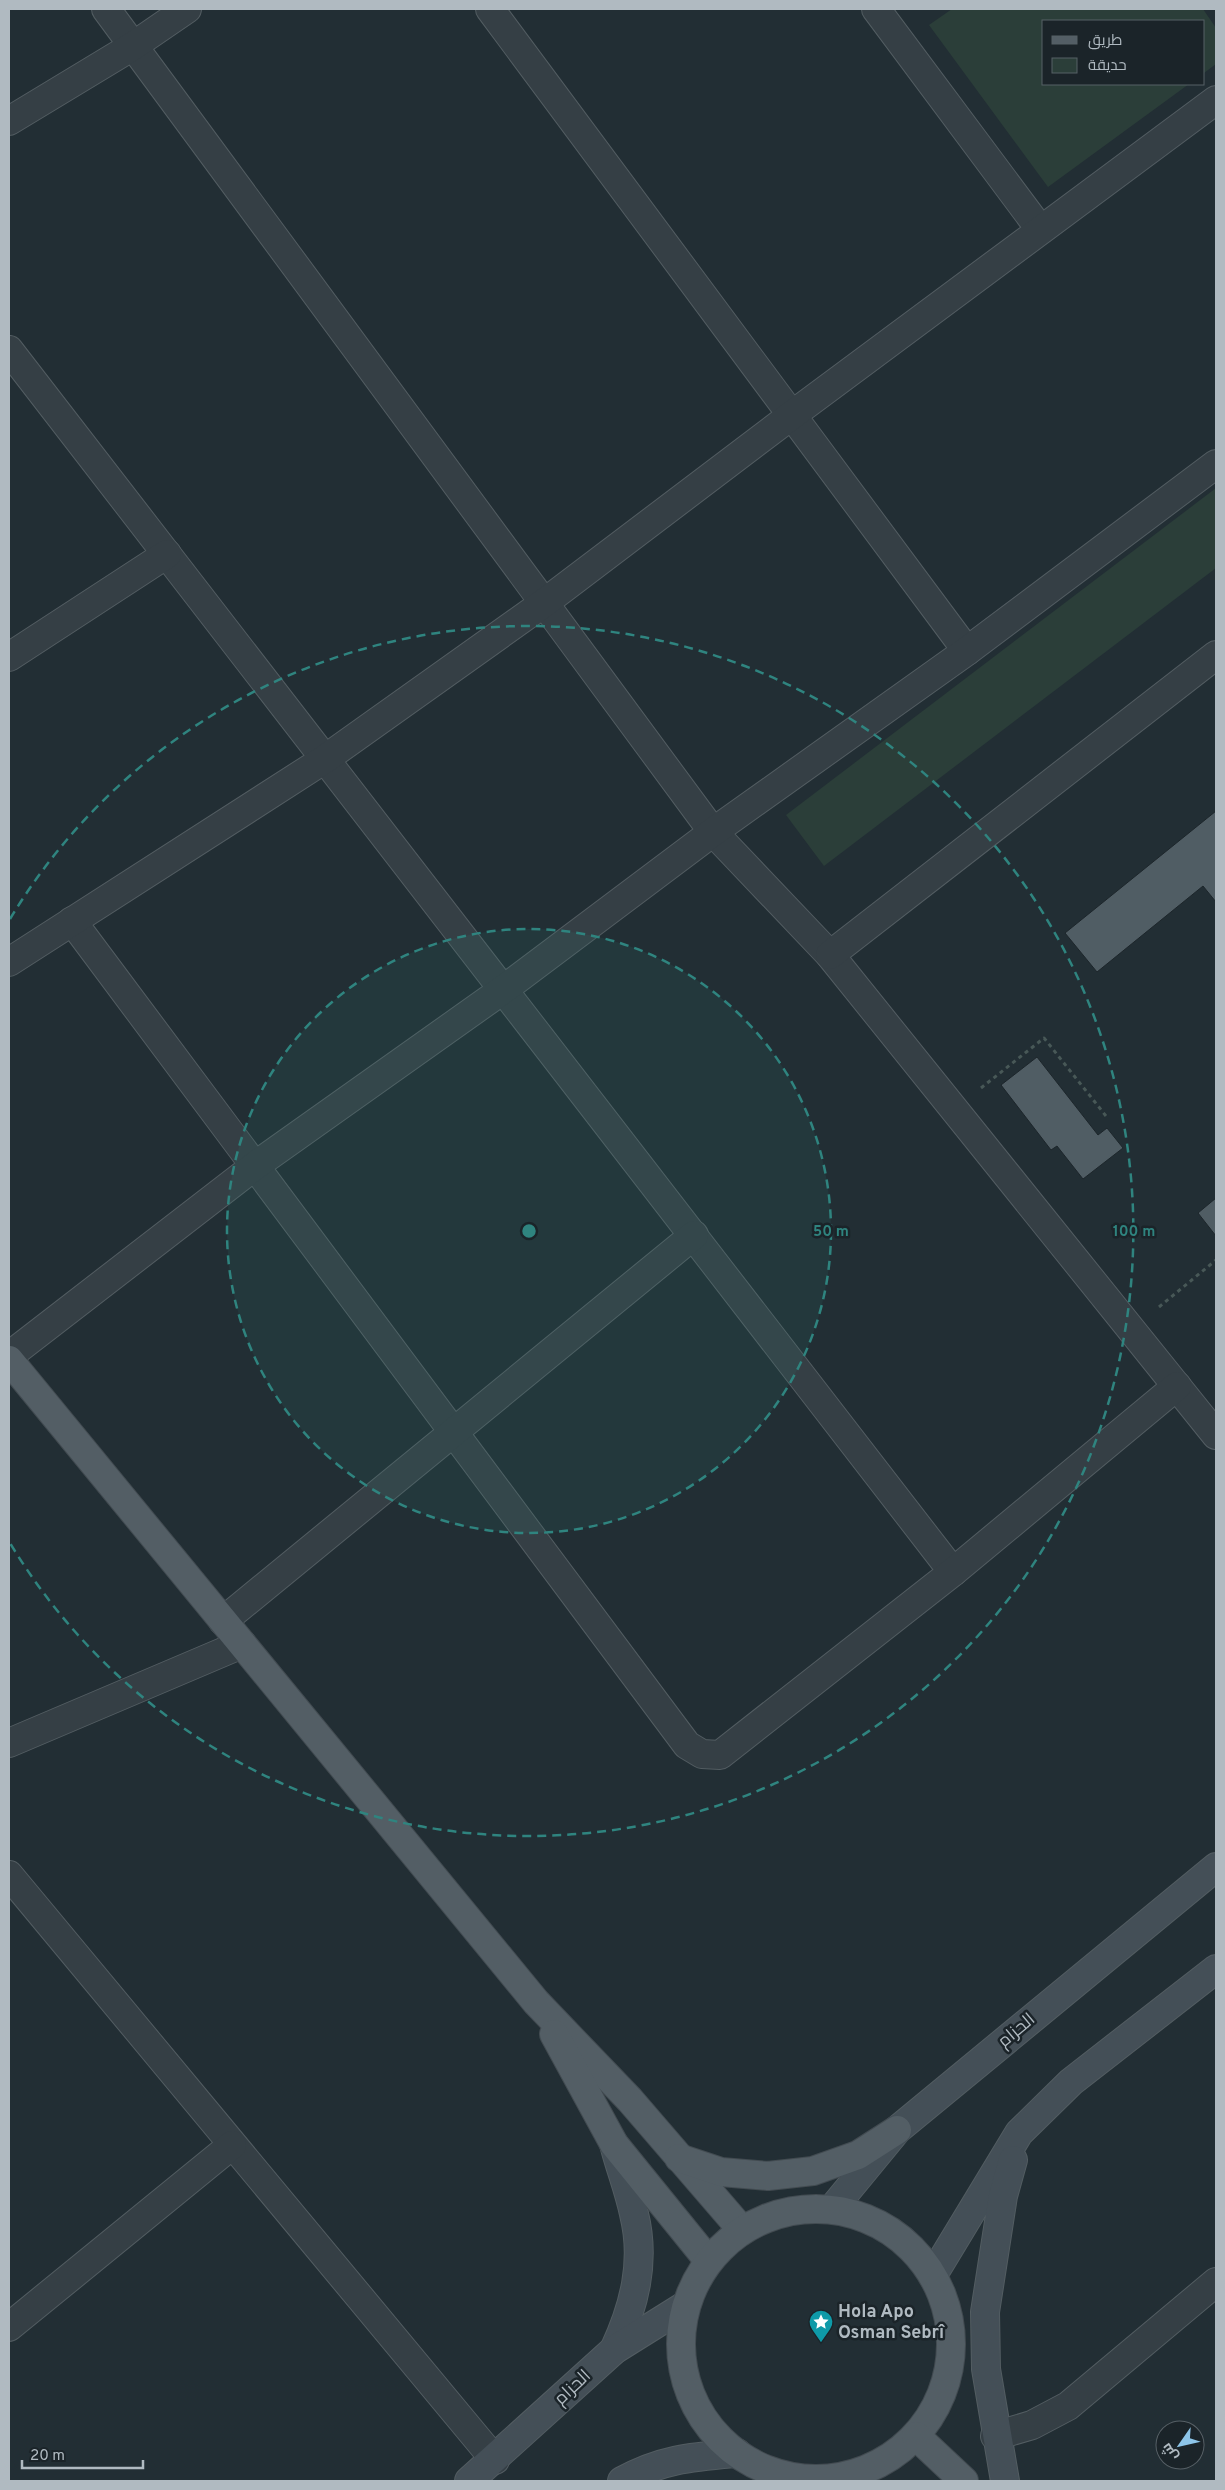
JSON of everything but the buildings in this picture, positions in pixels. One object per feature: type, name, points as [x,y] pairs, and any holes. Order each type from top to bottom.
[{"type":"main road","points":[[9,1360],[536,2002],[630,2100],[677,2157],[742,2230]]},
{"type":"main road","name":"الحزام","points":[[832,2209],[897,2130],[1216,1867]]},
{"type":"main road","points":[[933,2275],[1020,2133],[1071,2082],[1216,1968]]},
{"type":"main road","points":[[536,2002],[614,2144],[708,2260]]},
{"type":"main road","points":[[677,2157],[721,2172],[768,2176],[814,2171],[858,2155],[897,2130]]},
{"type":"main road","points":[[1005,2481],[995,2436],[986,2369],[984,2312],[1004,2196],[1020,2133]]},
{"type":"main road","points":[[614,2144],[634,2214],[639,2249],[637,2284],[629,2318],[614,2350]]},
{"type":"main road","points":[[832,2209],[863,2216],[891,2231],[915,2250],[933,2275],[945,2301],[951,2328],[951,2356],[946,2383],[937,2405],[916,2436],[895,2454],[877,2474],[816,2479],[788,2476],[761,2468],[737,2453],[712,2431],[694,2403],[684,2371],[681,2338],[686,2305],[695,2281],[708,2260],[724,2243],[742,2230],[785,2211],[832,2209]]},
{"type":"main road","name":"الحزام","points":[[469,2481],[495,2460],[614,2350],[686,2305]]},
{"type":"main road","points":[[916,2436],[964,2481]]},
{"type":"main road","points":[[622,2481],[642,2470],[679,2458],[737,2453]]},
{"type":"street","points":[[106,9],[713,832],[830,954],[1216,1435]]},
{"type":"street","points":[[9,122],[133,46],[187,9]]},
{"type":"street","points":[[490,9],[967,651]]},
{"type":"street","points":[[888,13],[1040,229]]},
{"type":"street","points":[[9,962],[325,759],[544,603],[1040,229],[1216,100]]},
{"type":"street","points":[[9,350],[953,1572]]},
{"type":"street","points":[[9,1356],[256,1165],[504,989],[713,832],[967,651],[1216,464]]},
{"type":"street","points":[[9,657],[167,554]]},
{"type":"street","points":[[830,954],[1216,655]]},
{"type":"street","points":[[72,921],[256,1165],[687,1745],[702,1754],[720,1756],[953,1572],[1177,1386]]},
{"type":"street","points":[[223,1622],[694,1235]]},
{"type":"street","points":[[9,1743],[242,1644]]},
{"type":"street","points":[[9,1875],[495,2460]]},
{"type":"street","points":[[9,2327],[232,2145]]},
{"type":"street","points":[[995,2436],[1032,2425],[1068,2406],[1216,2282]]},
{"type":"path","points":[[955,1108],[1044,1038],[1106,1116]]},
{"type":"path","points":[[1131,1330],[1216,1260]]},
{"type":"green space","points":[[952,9],[1203,9],[1216,28],[1216,64],[1205,72],[1205,20],[1042,20],[1042,85],[1188,85],[1048,187],[929,25]]},
{"type":"green space","points":[[1216,488],[1216,568],[824,866],[786,815]]},
{"type":"place","name":"Hola Apo Osman Sebrî","points":[[821,2343]]}]
